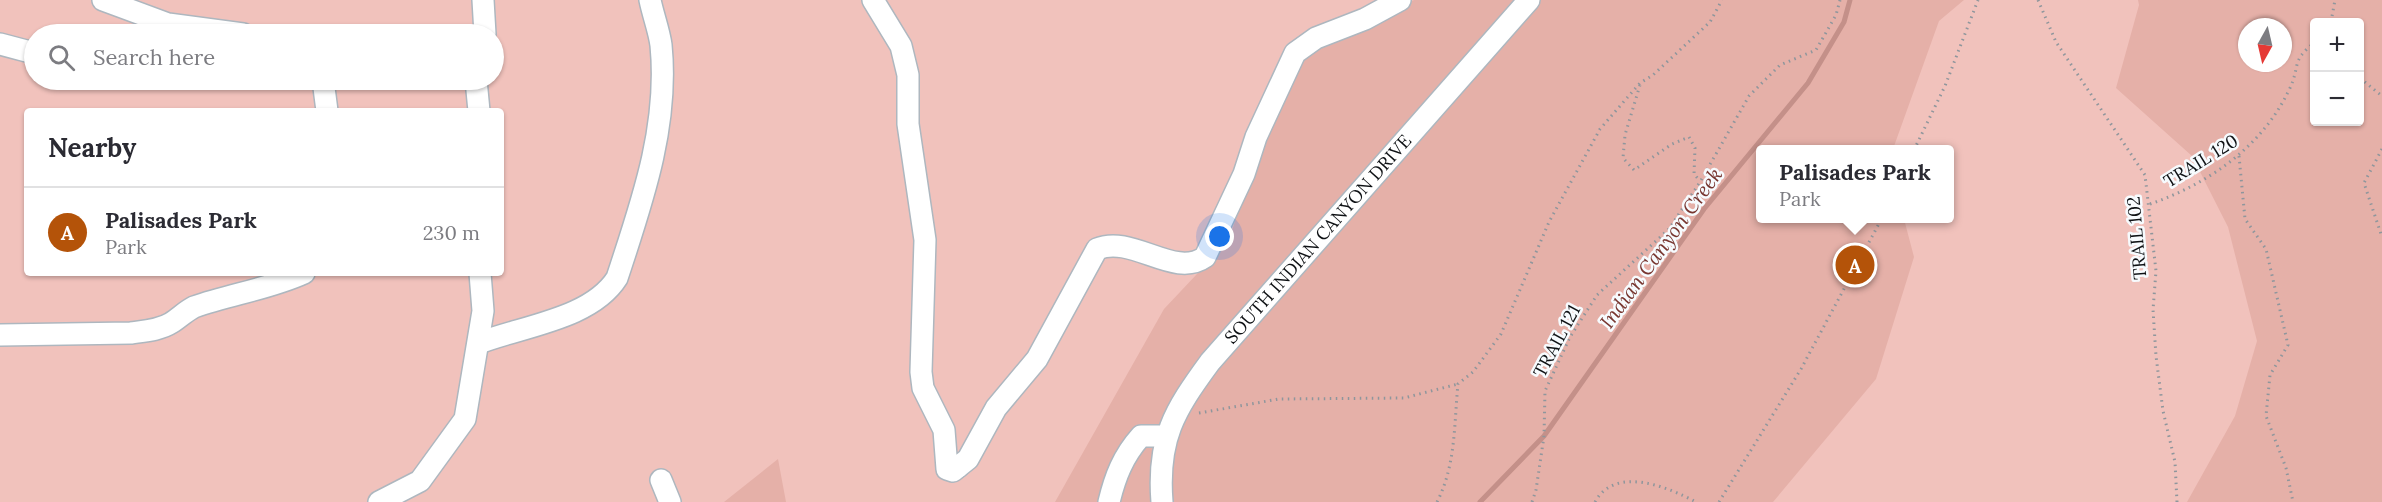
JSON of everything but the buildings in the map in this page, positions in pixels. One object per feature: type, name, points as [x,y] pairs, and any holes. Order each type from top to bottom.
[{"type":"street","points":[[103,0],[144,17],[176,24]]},
{"type":"street","points":[[483,0],[484,24]]},
{"type":"street","points":[[479,344],[512,330],[563,317],[593,303],[608,292],[617,278],[648,180],[657,141],[661,88],[661,44],[650,0]]},
{"type":"street","points":[[873,0],[901,46],[908,75],[908,124],[925,240],[921,372],[923,387],[944,430],[952,463],[968,459],[996,408],[1037,359],[1097,249],[1106,246],[1120,247],[1184,264],[1197,263],[1205,257],[1244,174],[1256,136],[1295,53],[1316,38],[1365,19],[1400,0]]},
{"type":"street","name":"SOUTH INDIAN CANYON DRIVE","points":[[1162,502],[1162,456],[1169,426],[1210,362],[1528,0]]},
{"type":"street","points":[[0,44],[24,51]]},
{"type":"street","points":[[325,90],[327,108]]},
{"type":"street","points":[[477,90],[479,108]]},
{"type":"street","points":[[0,335],[131,333],[152,330],[169,324],[191,308],[244,292],[278,285],[298,276]]},
{"type":"street","points":[[379,502],[420,481],[465,419],[483,311],[480,276]]},
{"type":"street","points":[[1109,502],[1115,479],[1127,451],[1141,436],[1169,426]]},
{"type":"street","points":[[661,480],[670,502]]},
{"type":"path","points":[[1169,426],[1279,399],[1404,398],[1458,384],[1473,372],[1501,334],[1549,222],[1600,129],[1640,83],[1653,75],[1710,22],[1722,0]]},
{"type":"path","name":"TRAIL 121","points":[[1532,502],[1544,436],[1545,391],[1570,337],[1597,296],[1669,229],[1700,182],[1749,96],[1780,65],[1816,50],[1836,15],[1840,0]]},
{"type":"path","points":[[1916,145],[1945,86],[1978,0]]},
{"type":"path","name":"TRAIL 102","points":[[2038,0],[2056,42],[2145,175],[2156,271],[2153,310],[2156,356],[2163,411],[2175,462],[2177,502]]},
{"type":"path","points":[[2332,18],[2335,0]]},
{"type":"path","name":"TRAIL 120","points":[[2150,204],[2179,194],[2239,156],[2264,132],[2290,88],[2298,56],[2310,46]]},
{"type":"path","points":[[2364,81],[2382,96]]},
{"type":"path","points":[[1640,83],[1625,135],[1623,158],[1634,170],[1672,144],[1689,137],[1695,148],[1694,174],[1700,182]]},
{"type":"path","points":[[2382,149],[2364,183],[2382,237]]},
{"type":"path","points":[[2239,156],[2245,219],[2266,249],[2288,345],[2270,375],[2266,416],[2286,468],[2293,502]]},
{"type":"path","points":[[1719,502],[1801,369],[1880,223]]},
{"type":"path","points":[[1437,502],[1445,487],[1454,452],[1458,384]]},
{"type":"path","points":[[1595,502],[1599,495],[1617,483],[1641,483],[1672,489],[1696,502]]},
{"type":"shaded area","points":[[0,0],[1509,0],[1147,502],[0,502]]},
{"type":"shaded area","points":[[1414,0],[1964,0],[1939,21],[1894,145],[1756,145],[1756,223],[1905,223],[1914,257],[1876,379],[1773,502],[1055,502],[1164,309],[1229,240],[1269,114],[1310,51]]},
{"type":"shaded area","points":[[1549,0],[2382,0],[2382,502],[1189,502]]},
{"type":"shaded area","points":[[2138,0],[2382,0],[2382,502],[2187,502],[2235,416],[2257,341],[2228,227],[2192,156],[2116,88],[2139,5]]},
{"type":"shaded area","points":[[778,459],[786,502],[724,502]]},
{"type":"waterway","name":"Indian Canyon Creek","points":[[1757,145],[1808,83],[1844,22],[1850,0]]},
{"type":"waterway","name":"Indian Canyon Creek","points":[[1480,502],[1544,436],[1704,209],[1756,146]]},
{"type":"place","name":"Palisades Park","points":[[1855,265]]}]
